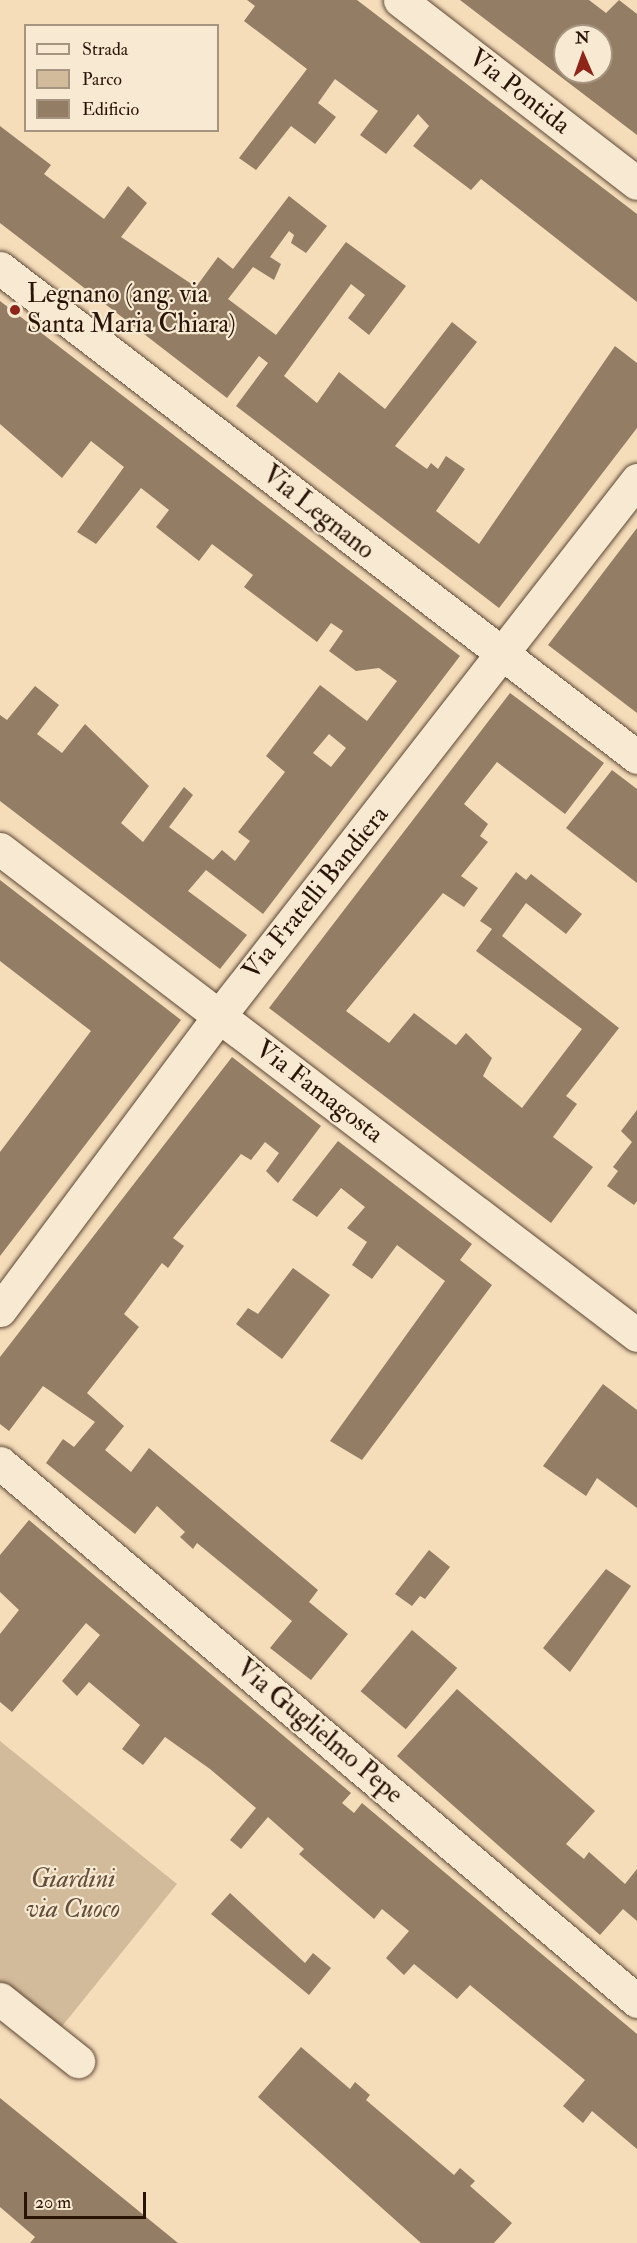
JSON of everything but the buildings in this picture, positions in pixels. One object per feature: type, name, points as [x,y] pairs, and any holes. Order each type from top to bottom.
[{"type":"street","name":"Via Pontida","points":[[400,0],[637,183]]},
{"type":"street","name":"Via Legnano","points":[[0,268],[637,757]]},
{"type":"street","name":"Via Fratelli Bandiera","points":[[0,1310],[219,1016],[505,656],[637,480]]},
{"type":"street","name":"Via Famagosta","points":[[0,849],[637,1335]]},
{"type":"street","name":"Via Guglielmo Pepe","points":[[0,1462],[637,2001]]},
{"type":"street","points":[[0,1999],[78,2061]]},
{"type":"green space","name":"Giardini via Cuoco","points":[[0,1741],[177,1884],[59,2030],[0,1983]]},
{"type":"place","name":"Legnano (ang. via Santa Maria Chiara)","points":[[15,310]]}]
